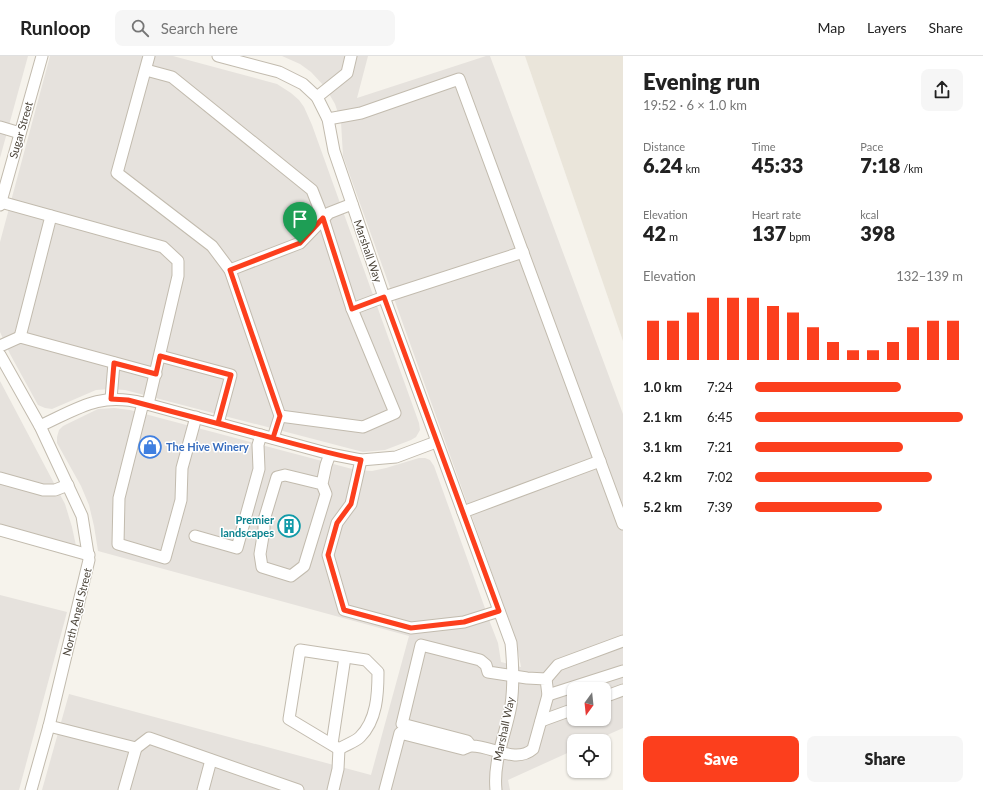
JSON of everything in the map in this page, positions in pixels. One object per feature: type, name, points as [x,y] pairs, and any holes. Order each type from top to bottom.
[{"type":"street","name":"Sugar Street","points":[[0,203],[2,189],[42,56]]},
{"type":"street","points":[[150,56],[117,173],[212,246],[230,270],[280,416],[273,438]]},
{"type":"street","name":"Marshall Way","points":[[221,56],[279,72],[303,84],[317,97],[328,119],[334,151],[384,297],[511,643],[513,676],[511,706],[498,752],[494,778],[496,790]]},
{"type":"street","points":[[317,97],[347,73],[351,56]]},
{"type":"street","points":[[146,70],[172,77],[312,190],[323,218],[352,309],[395,413],[363,427],[280,416]]},
{"type":"street","points":[[328,119],[361,114],[459,79],[623,524]]},
{"type":"street","points":[[0,128],[20,133]]},
{"type":"street","points":[[0,203],[163,247],[178,261],[178,276],[156,374],[119,498],[118,544],[165,558],[181,500],[182,468],[196,417]]},
{"type":"street","points":[[230,270],[300,243],[329,213],[352,204]]},
{"type":"street","points":[[20,337],[51,216]]},
{"type":"street","points":[[352,309],[384,297],[523,252]]},
{"type":"street","points":[[0,346],[20,337],[156,374]]},
{"type":"street","name":"North Angel Street","points":[[0,355],[40,426],[82,516],[89,555],[83,588],[49,726],[31,790]]},
{"type":"street","points":[[160,356],[231,375],[218,423]]},
{"type":"street","points":[[111,399],[114,363]]},
{"type":"street","points":[[40,426],[89,403],[111,399],[128,400],[146,404],[330,454],[361,460],[396,457],[436,442]]},
{"type":"street","points":[[195,536],[237,548],[258,470],[258,446],[261,435]]},
{"type":"street","points":[[322,484],[285,475],[276,478],[264,520],[260,554],[262,568],[291,576],[304,566],[326,494],[322,484],[330,454]]},
{"type":"street","points":[[361,460],[351,504],[337,523],[328,555],[344,610],[411,628],[464,622],[499,611]]},
{"type":"street","points":[[463,512],[600,461]]},
{"type":"street","points":[[0,478],[43,490],[56,490],[68,485]]},
{"type":"street","points":[[0,530],[89,555]]},
{"type":"street","points":[[385,790],[400,733],[463,749],[472,746],[513,755],[528,753],[533,749],[548,695],[546,679],[558,665],[623,641]]},
{"type":"street","points":[[472,746],[467,741],[402,724],[421,645],[480,660],[486,665],[488,672],[546,679]]},
{"type":"street","points":[[300,650],[366,660],[378,672],[378,690],[372,718],[360,737],[335,746],[289,719],[300,650]]},
{"type":"street","points":[[333,790],[338,769],[335,746],[345,657]]},
{"type":"street","points":[[548,695],[623,671]]},
{"type":"street","points":[[611,695],[623,690]]},
{"type":"street","points":[[541,721],[567,712]]},
{"type":"street","points":[[49,726],[136,748]]},
{"type":"street","points":[[124,790],[136,748],[149,738],[212,760],[274,786],[298,790]]},
{"type":"street","points":[[203,790],[212,760]]},
{"type":"shaded area","points":[[0,56],[28,56],[0,158]]},
{"type":"shaded area","points":[[50,56],[173,56],[277,84],[299,100],[304,107],[312,125],[419,423],[420,430],[416,437],[385,450],[363,452],[125,390],[96,390],[52,409],[38,405],[10,354],[0,332],[0,242]]},
{"type":"shaded area","points":[[282,56],[368,56],[357,98],[486,56],[490,56],[623,414],[623,728],[610,734],[567,734],[567,753],[508,780],[510,790],[42,790],[69,694],[371,775],[409,636],[98,551],[89,505],[81,486],[57,443],[57,437],[59,430],[63,426],[98,409],[114,408],[130,410],[356,470],[372,471],[419,458],[430,460],[434,466],[498,643],[501,662],[521,667],[516,640],[343,156],[341,122],[335,104],[325,87],[311,72],[300,64]]},
{"type":"shaded area","points":[[525,56],[623,56],[623,341]]},
{"type":"shaded area","points":[[0,381],[65,504],[76,546],[0,534]]},
{"type":"shaded area","points":[[0,595],[67,612],[19,790],[0,790]]},
{"type":"place","name":"The Hive Winery","points":[[150,447]]},
{"type":"place","name":"Premier landscapes","points":[[289,526]]},
{"type":"route","points":[[300,243],[230,270],[280,416],[273,438],[128,400],[111,399],[114,363],[156,374],[160,356],[231,375],[218,423],[273,438],[330,454],[361,460],[351,504],[337,523],[328,555],[344,610],[411,628],[464,622],[499,611],[384,297],[352,309],[323,218],[300,243]]}]
